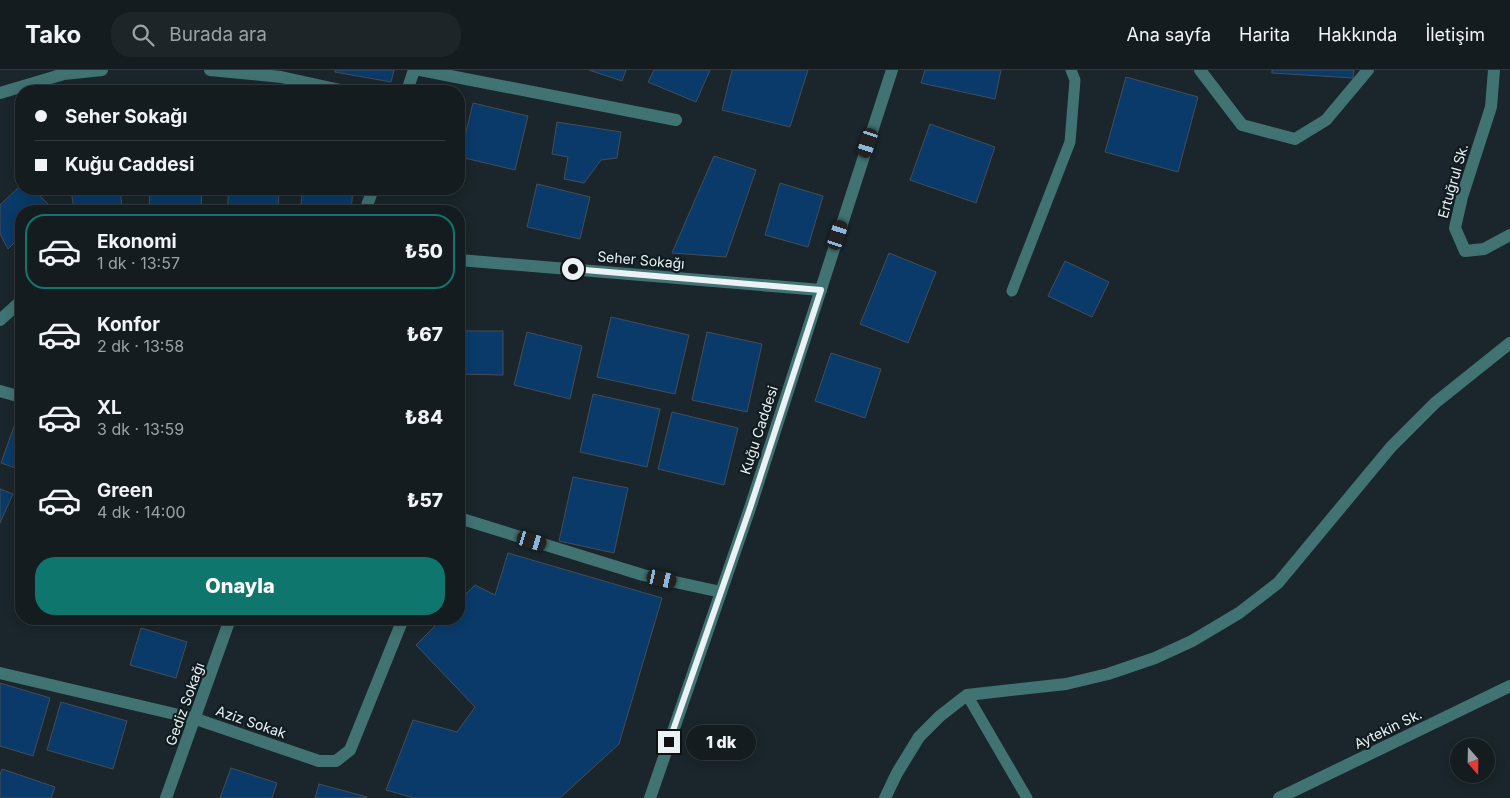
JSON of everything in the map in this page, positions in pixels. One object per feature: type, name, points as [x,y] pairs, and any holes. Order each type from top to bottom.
[{"type":"street","points":[[27,85],[64,74],[102,70]]},
{"type":"street","points":[[210,70],[282,77],[318,85]]},
{"type":"street","points":[[409,85],[414,70]]},
{"type":"street","points":[[420,70],[676,120]]},
{"type":"street","name":"Kuğu Caddesi","points":[[650,798],[753,499],[892,70]]},
{"type":"street","points":[[1200,70],[1242,125],[1295,139],[1326,120],[1368,70]]},
{"type":"street","name":"Ertuğrul Sk.","points":[[1494,70],[1491,107],[1462,197],[1455,228],[1465,250],[1484,249],[1510,234]]},
{"type":"street","points":[[0,93],[15,89]]},
{"type":"street","name":"Seher Sokağı","points":[[465,260],[821,290]]},
{"type":"street","points":[[0,320],[15,306]]},
{"type":"street","points":[[885,798],[897,773],[919,737],[940,716],[967,695],[1066,684],[1108,674],[1155,658],[1192,641],[1239,613],[1278,584],[1391,447],[1429,409],[1510,343]]},
{"type":"street","points":[[0,391],[15,395]]},
{"type":"street","points":[[465,520],[643,575],[721,592]]},
{"type":"street","name":"Gediz Sokağı","points":[[166,798],[196,719],[228,625]]},
{"type":"street","name":"Aziz Sokak","points":[[0,673],[196,719],[319,761],[336,761],[350,750],[401,625]]},
{"type":"street","name":"Aytekin Sk.","points":[[1279,798],[1510,686]]},
{"type":"lane","points":[[1012,291],[1070,142],[1075,80],[1070,70]]},
{"type":"lane","points":[[967,695],[1027,798]]},
{"type":"building","points":[[335,70],[394,70],[391,82],[335,72]]},
{"type":"building","points":[[589,70],[626,70],[622,81]]},
{"type":"building","points":[[654,70],[710,70],[696,102],[648,82]]},
{"type":"building","points":[[732,70],[808,70],[790,127],[722,110]]},
{"type":"building","points":[[925,70],[1001,70],[995,99],[921,83]]},
{"type":"building","points":[[1272,70],[1354,70],[1353,78],[1272,73]]},
{"type":"building","points":[[1126,77],[1198,97],[1178,172],[1105,152]]},
{"type":"building","points":[[473,103],[528,116],[515,170],[465,158],[465,136]]},
{"type":"building","points":[[557,122],[621,132],[617,158],[601,160],[584,183],[564,179],[568,157],[552,154]]},
{"type":"building","points":[[930,124],[995,147],[976,203],[910,180]]},
{"type":"building","points":[[714,156],[756,170],[726,257],[672,253]]},
{"type":"building","points":[[780,183],[823,196],[808,247],[765,235]]},
{"type":"building","points":[[537,184],[590,197],[580,239],[527,227]]},
{"type":"building","points":[[15,191],[15,195],[39,195],[49,205],[15,205],[15,242],[8,249],[0,234],[0,205]]},
{"type":"building","points":[[72,195],[121,195],[122,205],[73,205]]},
{"type":"building","points":[[150,195],[202,195],[201,205],[149,205]]},
{"type":"building","points":[[228,195],[279,195],[278,205],[228,205]]},
{"type":"building","points":[[302,195],[352,195],[352,205],[301,205]]},
{"type":"building","points":[[889,253],[936,272],[908,343],[860,324]]},
{"type":"building","points":[[1065,261],[1109,282],[1092,317],[1048,296]]},
{"type":"building","points":[[611,317],[689,335],[675,394],[597,377]]},
{"type":"building","points":[[465,331],[503,331],[503,375],[465,374]]},
{"type":"building","points":[[527,332],[582,346],[570,399],[514,385]]},
{"type":"building","points":[[707,332],[762,344],[747,412],[692,400]]},
{"type":"building","points":[[831,353],[881,369],[865,418],[815,401]]},
{"type":"building","points":[[593,394],[660,409],[647,467],[580,452]]},
{"type":"building","points":[[672,412],[738,428],[724,485],[658,469]]},
{"type":"building","points":[[15,424],[15,468],[1,463]]},
{"type":"building","points":[[573,477],[628,488],[614,553],[559,541]]},
{"type":"building","points":[[0,489],[13,494],[0,523]]},
{"type":"building","points":[[508,553],[662,598],[619,744],[560,798],[414,798],[386,790],[413,720],[457,732],[475,707],[416,645],[436,625],[465,625],[465,595],[475,585],[495,595]]},
{"type":"building","points":[[141,628],[187,642],[176,678],[130,665]]},
{"type":"building","points":[[0,683],[50,698],[33,756],[0,746]]},
{"type":"building","points":[[61,702],[127,721],[113,769],[47,750]]},
{"type":"building","points":[[231,768],[277,783],[272,798],[220,798]]},
{"type":"building","points":[[2,769],[55,787],[51,798],[0,798],[0,775]]},
{"type":"building","points":[[319,784],[367,797],[367,798],[315,798]]},
{"type":"route","points":[[573,269],[821,290],[750,508],[669,742]]}]
